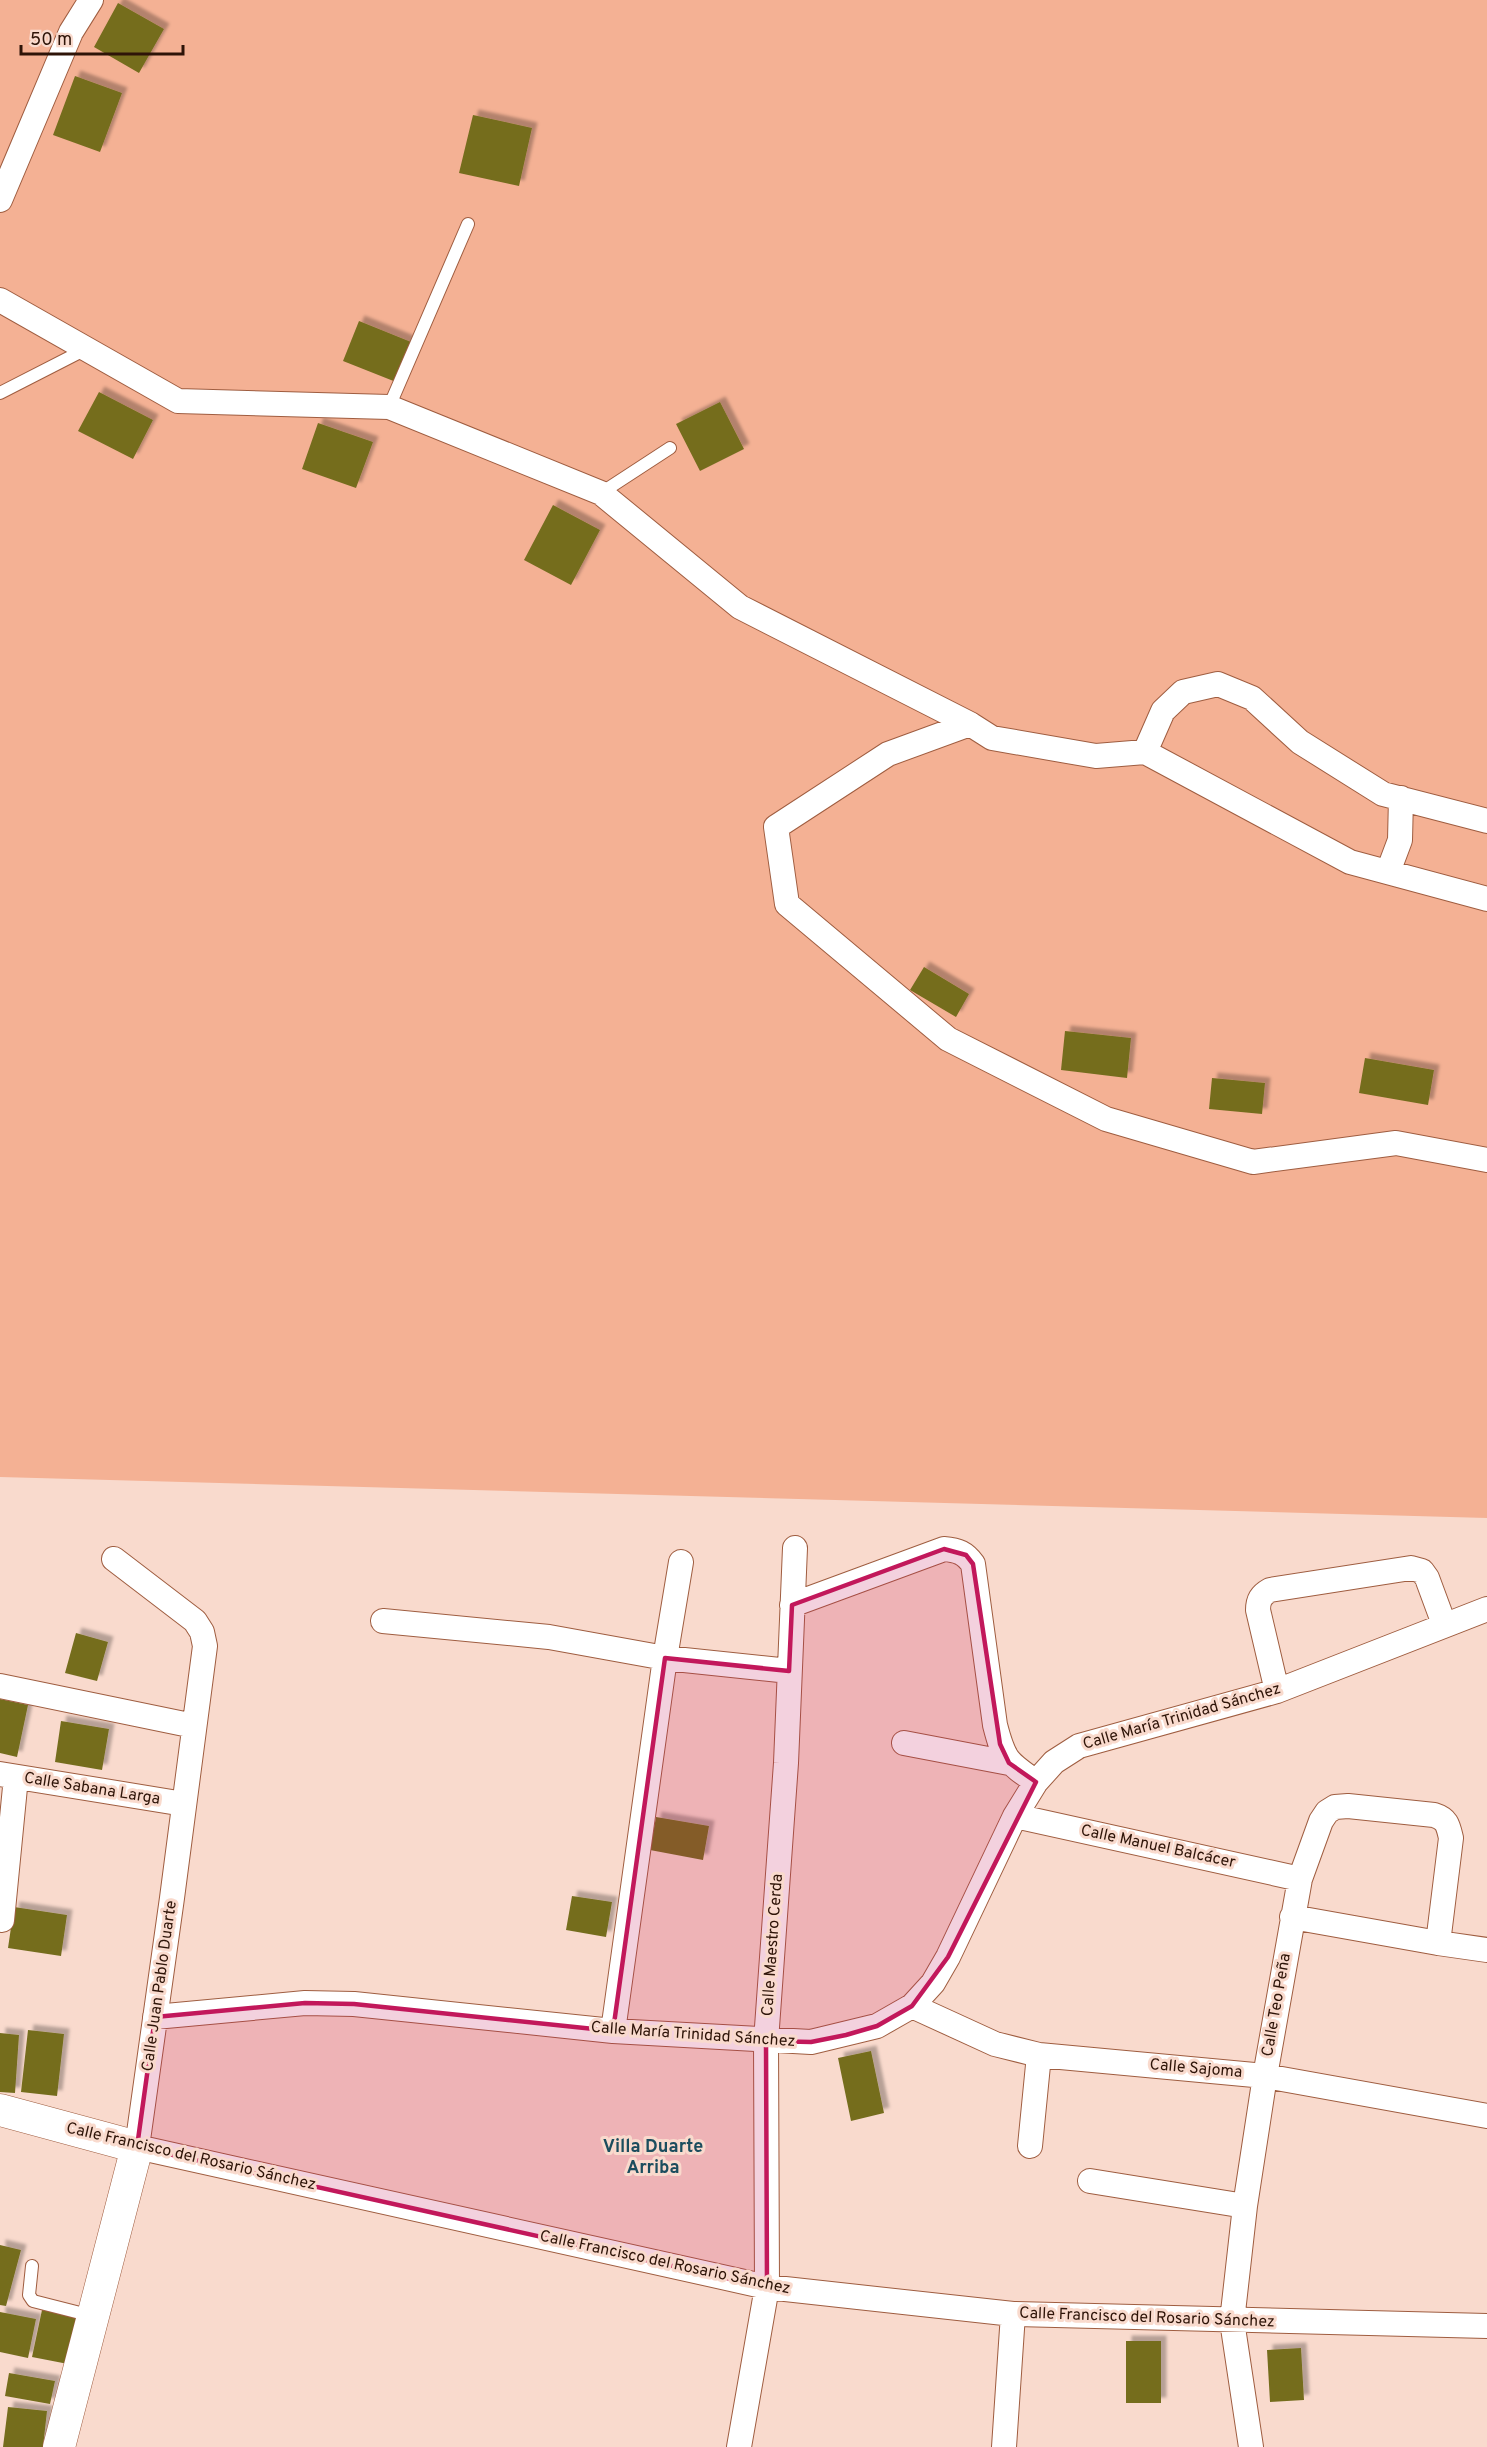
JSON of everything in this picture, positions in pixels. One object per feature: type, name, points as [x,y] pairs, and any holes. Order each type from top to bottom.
[{"type":"street","points":[[0,200],[71,32],[91,0]]},
{"type":"street","points":[[0,300],[178,401],[389,407],[601,493],[740,607],[970,724],[992,738],[1096,756],[1145,752],[1350,862],[1487,899]]},
{"type":"street","points":[[1145,752],[1163,711],[1183,692],[1218,684],[1252,698],[1300,742],[1383,794],[1487,821]]},
{"type":"street","points":[[970,724],[888,754],[776,827],[787,904],[948,1039],[1106,1119],[1253,1162],[1396,1143],[1487,1160]]},
{"type":"street","points":[[1388,872],[1400,840],[1401,798]]},
{"type":"street","name":"Calle Maestro Cerda","points":[[739,2447],[767,2287],[766,2041],[786,1763],[795,1548]]},
{"type":"street","points":[[792,1605],[944,1549],[957,1550],[966,1555],[973,1564],[995,1725],[1000,1744],[1009,1763]]},
{"type":"street","name":"Calle Juan Pablo Duarte","points":[[59,2447],[136,2147],[205,1646],[202,1632],[195,1621],[114,1559]]},
{"type":"street","points":[[613,2031],[665,1658],[681,1562]]},
{"type":"street","points":[[1277,1691],[1258,1610],[1258,1601],[1270,1590],[1411,1568],[1422,1571],[1427,1578],[1444,1624]]},
{"type":"street","name":"Calle María Trinidad Sánchez","points":[[155,2016],[305,2003],[354,2004],[613,2031],[811,2042],[877,2026],[912,2006],[933,1983],[948,1957],[1015,1816],[1036,1782],[1054,1762],[1079,1746],[1277,1691],[1487,1608]]},
{"type":"street","points":[[383,1622],[549,1637],[665,1658],[789,1671]]},
{"type":"street","points":[[0,1686],[194,1726]]},
{"type":"street","points":[[904,1743],[1009,1763],[1036,1782]]},
{"type":"street","points":[[2,1920],[8,1775]]},
{"type":"street","name":"Calle Sabana Larga","points":[[8,1775],[184,1804]]},
{"type":"street","name":"Calle Teo Peña","points":[[1251,2447],[1233,2321],[1245,2206],[1292,1917],[1300,1879],[1321,1821],[1327,1812],[1335,1807],[1348,1806],[1442,1818],[1448,1825],[1451,1838],[1438,1943]]},
{"type":"street","name":"Calle Manuel Balcácer","points":[[1015,1816],[1300,1879]]},
{"type":"street","points":[[1292,1917],[1487,1950]]},
{"type":"street","name":"Calle Sajoma","points":[[912,2006],[995,2044],[1039,2055],[1265,2076],[1487,2115]]},
{"type":"street","points":[[1030,2146],[1039,2055]]},
{"type":"street","name":"Calle Francisco del Rosario Sánchez","points":[[0,2110],[136,2147],[767,2287],[1013,2314],[1487,2326]]},
{"type":"street","points":[[1090,2181],[1245,2206]]},
{"type":"street","points":[[1004,2447],[1013,2314]]},
{"type":"lane","points":[[389,407],[468,224]]},
{"type":"lane","points":[[0,393],[86,349]]},
{"type":"lane","points":[[601,493],[670,448]]},
{"type":"lane","points":[[32,2266],[29,2295],[33,2301],[93,2316]]},
{"type":"highlighted area","points":[[944,1549],[966,1555],[973,1564],[1000,1744],[1009,1763],[1036,1782],[948,1957],[912,2006],[877,2026],[846,2035],[811,2042],[766,2041],[767,2287],[137,2147],[155,2017],[305,2003],[354,2004],[613,2031],[665,1658],[789,1671],[792,1605]]},
{"type":"shaded area","points":[[0,0],[1487,0],[1487,1518],[0,1477]]},
{"type":"building","points":[[118,3],[164,29],[139,73],[94,47]]},
{"type":"building","points":[[75,76],[122,93],[100,152],[53,135]]},
{"type":"building","points":[[473,115],[532,128],[519,186],[459,173]]},
{"type":"building","points":[[359,321],[411,342],[396,382],[343,361]]},
{"type":"building","points":[[99,392],[153,420],[133,459],[78,431]]},
{"type":"building","points":[[720,402],[744,449],[700,471],[676,424]]},
{"type":"building","points":[[318,423],[373,442],[356,488],[302,469]]},
{"type":"building","points":[[553,505],[600,530],[571,585],[524,560]]},
{"type":"building","points":[[924,967],[969,994],[956,1017],[910,990]]},
{"type":"building","points":[[1065,1031],[1131,1038],[1127,1078],[1061,1070]]},
{"type":"building","points":[[1365,1058],[1434,1070],[1428,1105],[1359,1093]]},
{"type":"building","points":[[1212,1078],[1265,1083],[1262,1114],[1209,1109]]},
{"type":"building","points":[[76,1633],[108,1642],[97,1681],[65,1673]]},
{"type":"building","points":[[0,1699],[28,1705],[17,1757],[0,1753]]},
{"type":"building","points":[[61,1721],[109,1729],[102,1770],[55,1762]]},
{"type":"building","points":[[656,1817],[709,1826],[703,1860],[650,1850]]},
{"type":"building","points":[[572,1896],[612,1902],[606,1937],[566,1930]]},
{"type":"building","points":[[14,1907],[67,1915],[61,1956],[8,1948]]},
{"type":"building","points":[[28,2030],[64,2034],[57,2096],[21,2092]]},
{"type":"building","points":[[0,2033],[19,2035],[15,2093],[0,2092]]},
{"type":"building","points":[[871,2051],[884,2113],[851,2121],[838,2058]]},
{"type":"building","points":[[0,2245],[21,2250],[6,2306],[0,2305]]},
{"type":"building","points":[[42,2310],[78,2317],[68,2364],[32,2357]]},
{"type":"building","points":[[0,2312],[36,2319],[28,2358],[0,2352]]},
{"type":"building","points":[[1126,2341],[1161,2341],[1161,2403],[1126,2403]]},
{"type":"building","points":[[1301,2348],[1304,2400],[1270,2402],[1267,2350]]},
{"type":"building","points":[[9,2373],[55,2381],[50,2404],[5,2396]]},
{"type":"building","points":[[8,2407],[47,2411],[43,2447],[3,2447]]},
{"type":"district","name":"Villa Duarte Arriba","points":[[653,2157]]}]
